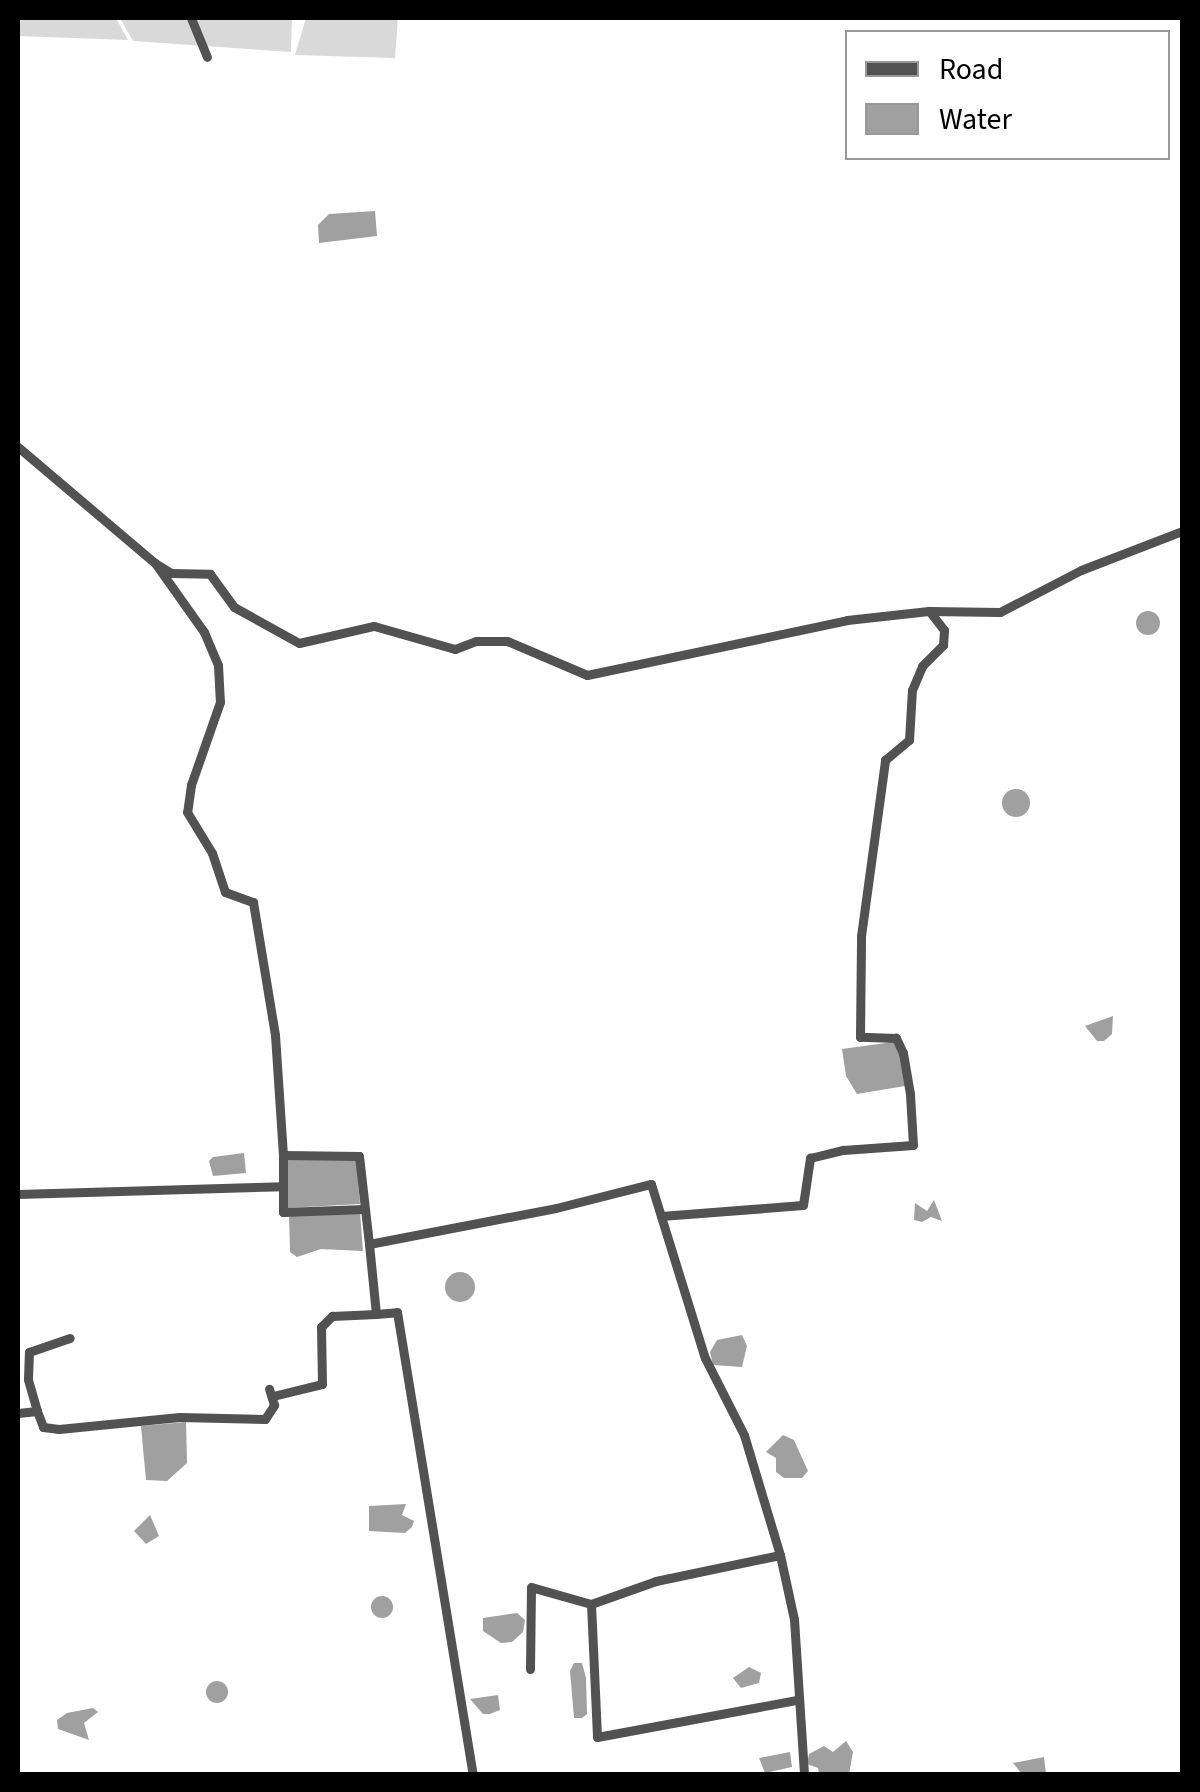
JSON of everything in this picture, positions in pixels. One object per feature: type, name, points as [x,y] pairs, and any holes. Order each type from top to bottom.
[{"type":"street","points":[[191,18],[207,57]]},
{"type":"street","points":[[18,447],[155,564],[171,573],[210,574],[234,607],[299,644],[374,626],[456,648],[476,641],[507,641],[587,675],[847,620],[929,612],[1000,612],[1082,570],[1182,531]]},
{"type":"street","points":[[155,564],[204,632],[218,665],[220,702],[191,785],[187,812],[212,853],[226,892],[253,902],[275,1035],[283,1212],[364,1209]]},
{"type":"street","points":[[661,1216],[803,1206],[810,1158],[843,1150],[913,1145],[906,1067],[896,1038],[860,1037],[862,936],[885,760],[910,740],[912,690],[922,666],[943,645],[944,630],[929,612]]},
{"type":"street","points":[[283,1156],[359,1156],[376,1314]]},
{"type":"street","points":[[369,1244],[556,1208],[651,1184],[705,1358],[744,1434],[780,1555],[794,1619],[796,1700],[804,1774]]},
{"type":"street","points":[[18,1194],[283,1186]]},
{"type":"street","points":[[70,1338],[29,1352],[28,1380],[43,1427],[179,1416],[265,1418],[272,1412],[271,1393],[322,1384],[322,1327],[332,1316],[397,1312],[473,1774]]},
{"type":"street","points":[[18,1413],[38,1411]]},
{"type":"street","points":[[530,1669],[531,1587],[590,1604],[656,1582],[780,1555]]},
{"type":"street","points":[[590,1604],[597,1737],[796,1700]]},
{"type":"shaded area","points":[[18,18],[116,18],[128,40],[18,36]]},
{"type":"shaded area","points":[[120,18],[292,18],[291,52],[133,41]]},
{"type":"shaded area","points":[[306,18],[398,18],[395,58],[295,55]]},
{"type":"water","points":[[375,211],[377,236],[319,243],[318,225],[329,214]]},
{"type":"water","points":[[1148,611],[1160,623],[1148,635],[1136,623]]},
{"type":"water","points":[[1016,789],[1026,793],[1030,803],[1026,813],[1016,817],[1006,813],[1002,803],[1006,793]]},
{"type":"water","points":[[1113,1016],[1112,1034],[1104,1041],[1097,1041],[1085,1026]]},
{"type":"water","points":[[893,1042],[900,1053],[905,1086],[857,1094],[846,1076],[842,1049]]},
{"type":"water","points":[[244,1153],[246,1173],[213,1176],[209,1161],[213,1157]]},
{"type":"water","points":[[356,1159],[360,1204],[286,1208],[285,1160]]},
{"type":"water","points":[[934,1200],[942,1221],[931,1217],[922,1222],[914,1220],[915,1203],[927,1211]]},
{"type":"water","points":[[360,1212],[363,1251],[321,1249],[297,1257],[290,1252],[289,1216]]},
{"type":"water","points":[[460,1272],[470,1277],[475,1287],[470,1297],[460,1302],[450,1297],[445,1287],[450,1277]]},
{"type":"water","points":[[742,1335],[747,1346],[742,1367],[713,1365],[710,1352],[717,1340]]},
{"type":"water","points":[[186,1422],[187,1463],[167,1481],[146,1480],[141,1426]]},
{"type":"water","points":[[783,1435],[794,1440],[808,1471],[802,1478],[784,1478],[776,1472],[776,1458],[766,1452]]},
{"type":"water","points":[[406,1504],[402,1515],[414,1521],[405,1533],[369,1531],[369,1506]]},
{"type":"water","points":[[150,1515],[159,1536],[146,1544],[134,1531]]},
{"type":"water","points":[[382,1596],[390,1599],[390,1615],[382,1618],[374,1615],[371,1607],[374,1599]]},
{"type":"water","points":[[517,1613],[525,1620],[523,1632],[512,1642],[501,1643],[483,1631],[483,1618]]},
{"type":"water","points":[[574,1663],[582,1663],[586,1678],[587,1714],[582,1718],[574,1718],[570,1671]]},
{"type":"water","points":[[749,1667],[761,1673],[759,1683],[741,1688],[733,1678]]},
{"type":"water","points":[[213,1681],[221,1681],[228,1692],[221,1703],[213,1703],[206,1696],[206,1688]]},
{"type":"water","points":[[498,1695],[500,1710],[490,1714],[483,1714],[470,1699]]},
{"type":"water","points":[[93,1708],[98,1712],[84,1723],[89,1740],[58,1729],[57,1720],[67,1713]]},
{"type":"water","points":[[846,1741],[853,1752],[849,1774],[819,1774],[818,1768],[807,1764],[809,1754],[824,1746],[833,1752]]},
{"type":"water","points":[[790,1752],[792,1767],[765,1773],[759,1758]]},
{"type":"water","points":[[1044,1757],[1046,1774],[1022,1774],[1013,1763]]}]
